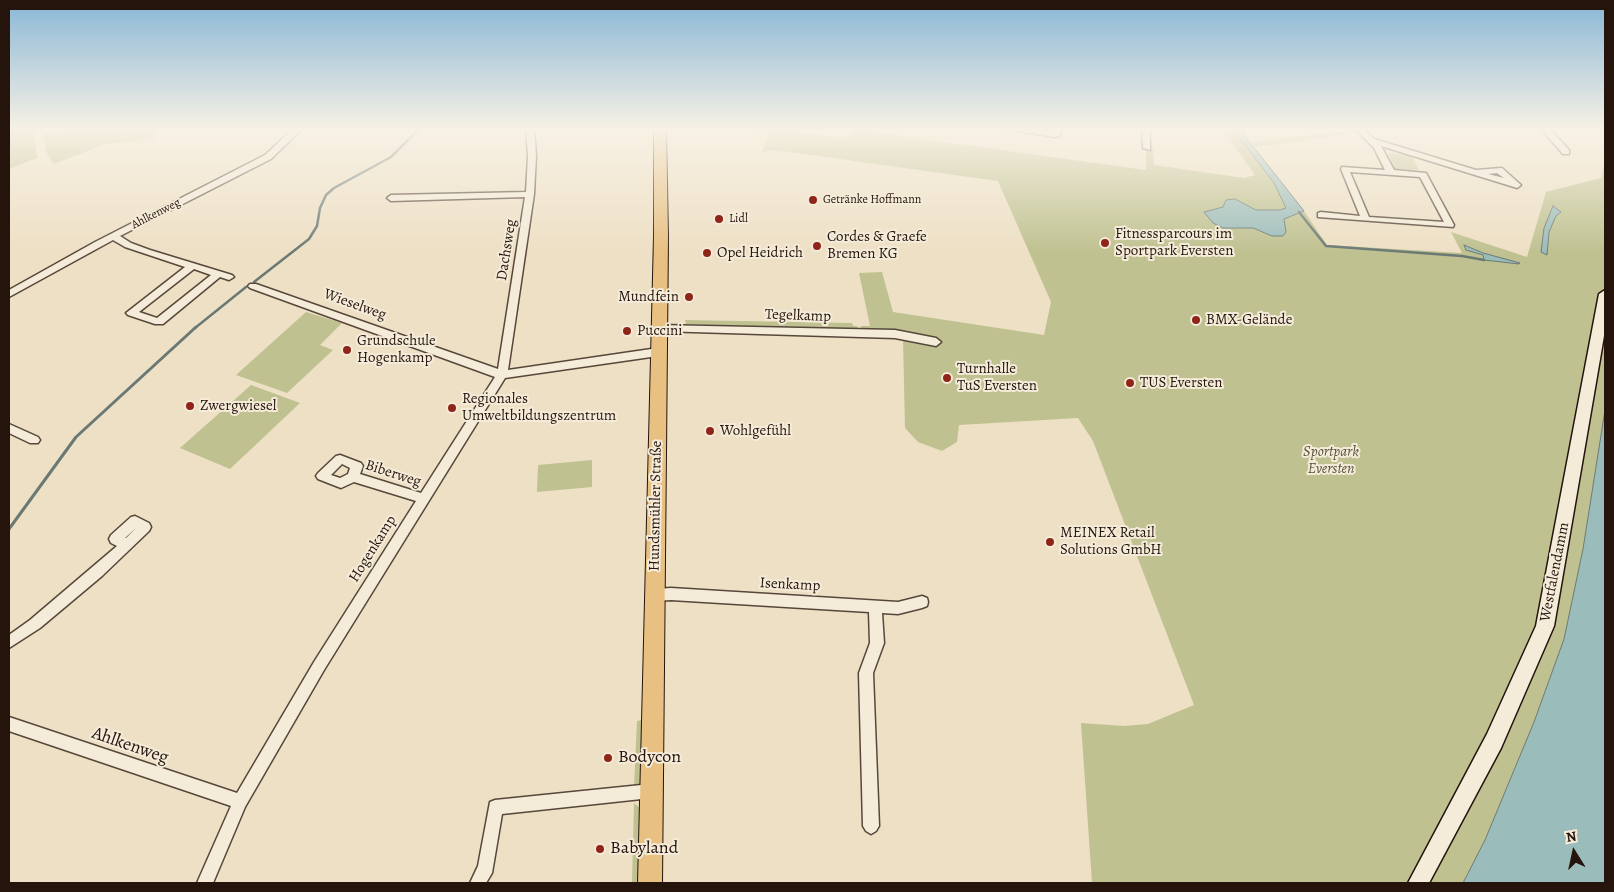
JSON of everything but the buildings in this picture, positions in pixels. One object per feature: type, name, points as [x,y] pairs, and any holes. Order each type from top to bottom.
[{"type":"main road","name":"Hundsmühler Straße","points":[[650,883],[661,170]]},
{"type":"street","name":"Ahlkenweg","points":[[9,294],[29,281],[243,170]]},
{"type":"street","name":"Dachsweg","points":[[502,375],[530,194],[531,170]]},
{"type":"street","points":[[1345,170],[1366,219]]},
{"type":"street","points":[[1321,215],[1450,225],[1423,175],[1355,170]]},
{"type":"street","points":[[1468,170],[1476,172]]},
{"type":"street","points":[[391,198],[530,194]]},
{"type":"street","points":[[114,236],[128,245],[229,278]]},
{"type":"street","points":[[192,266],[131,313],[159,322],[218,274]]},
{"type":"street","name":"Wieselweg","points":[[253,286],[502,375]]},
{"type":"street","name":"Westfalendamm","points":[[1418,883],[1494,742],[1545,626],[1605,294]]},
{"type":"street","name":"Tegelkamp","points":[[659,328],[895,334],[936,342]]},
{"type":"street","points":[[502,375],[658,352]]},
{"type":"street","name":"Hogenkamp","points":[[205,883],[240,802],[319,666],[502,375]]},
{"type":"street","points":[[9,428],[34,440]]},
{"type":"street","name":"Biberweg","points":[[353,477],[424,499]]},
{"type":"street","points":[[9,642],[35,624],[127,545]]},
{"type":"street","name":"Isenkamp","points":[[655,595],[671,594],[898,608],[922,602]]},
{"type":"street","points":[[870,826],[866,673],[877,643],[874,607]]},
{"type":"street","name":"Ahlkenweg","points":[[9,724],[240,802]]},
{"type":"street","points":[[478,883],[486,867],[495,807],[651,791]]},
{"type":"green space","name":"Sportpark Eversten","points":[[916,170],[1186,170],[1244,178],[1255,175],[1251,170],[1264,170],[1274,183],[1286,208],[1280,210],[1256,210],[1235,199],[1223,228],[1253,228],[1272,236],[1286,232],[1284,219],[1304,211],[1327,245],[1462,253],[1451,232],[1527,257],[1546,192],[1601,178],[1603,170],[1605,170],[1605,410],[1583,549],[1564,639],[1534,722],[1485,840],[1463,883],[1092,883],[1081,723],[1124,726],[1148,724],[1194,705],[1093,441],[1078,418],[959,425],[957,442],[942,451],[918,442],[905,428],[903,339],[862,330],[861,326],[870,326],[859,273],[882,272],[893,312],[1044,335],[1051,302],[998,181]]},
{"type":"green space","points":[[306,312],[342,323],[320,345],[333,350],[287,393],[236,375]]},
{"type":"green space","points":[[685,320],[852,323],[853,326],[857,326],[858,330],[686,324]]},
{"type":"green space","points":[[251,385],[300,403],[230,469],[180,448]]},
{"type":"green space","points":[[592,460],[592,487],[537,492],[538,465]]},
{"type":"green space","points":[[642,720],[643,781],[634,787],[637,721]]},
{"type":"green space","points":[[634,803],[640,808],[644,819],[642,883],[632,883]]},
{"type":"water","points":[[1264,170],[1271,170],[1304,211],[1284,219],[1286,232],[1283,236],[1272,236],[1253,228],[1223,228],[1213,223],[1204,212],[1223,207],[1226,200],[1235,199],[1256,210],[1280,210],[1286,208],[1274,183]]},
{"type":"water","points":[[1553,206],[1561,212],[1556,216],[1549,232],[1547,255],[1541,252],[1544,228]]},
{"type":"water","points":[[1464,245],[1483,253],[1520,263],[1484,260],[1483,255],[1466,250]]},
{"type":"water","points":[[1605,410],[1605,883],[1463,883],[1485,840],[1534,722],[1564,639],[1583,549]]},
{"type":"waterway","points":[[254,282],[309,239],[317,226],[320,208],[326,195],[334,188],[368,170]]},
{"type":"waterway","points":[[1299,212],[1326,246],[1462,256],[1484,260]]},
{"type":"waterway","points":[[195,328],[246,287]]},
{"type":"waterway","points":[[9,529],[76,437],[196,327]]},
{"type":"place","name":"Getränke Hoffmann","points":[[813,200]]},
{"type":"place","name":"Lidl","points":[[719,219]]},
{"type":"place","name":"Fitnessparcours im Sportpark Eversten","points":[[1105,243]]},
{"type":"place","name":"Cordes & Graefe Bremen KG","points":[[817,246]]},
{"type":"place","name":"Opel Heidrich","points":[[707,253]]},
{"type":"place","name":"Mundfein","points":[[689,297]]},
{"type":"place","name":"BMX-Gelände","points":[[1196,320]]},
{"type":"place","name":"Puccini","points":[[627,331]]},
{"type":"place","name":"Grundschule Hogenkamp","points":[[347,350]]},
{"type":"place","name":"Turnhalle TuS Eversten","points":[[947,378]]},
{"type":"place","name":"TUS Eversten","points":[[1130,383]]},
{"type":"place","name":"Zwergwiesel","points":[[190,406]]},
{"type":"place","name":"Regionales Umweltbildungszentrum","points":[[452,408]]},
{"type":"place","name":"Wohlgefühl","points":[[710,431]]},
{"type":"place","name":"MEINEX Retail Solutions GmbH","points":[[1050,542]]},
{"type":"place","name":"Bodycon","points":[[608,758]]},
{"type":"place","name":"Babyland","points":[[600,849]]}]
